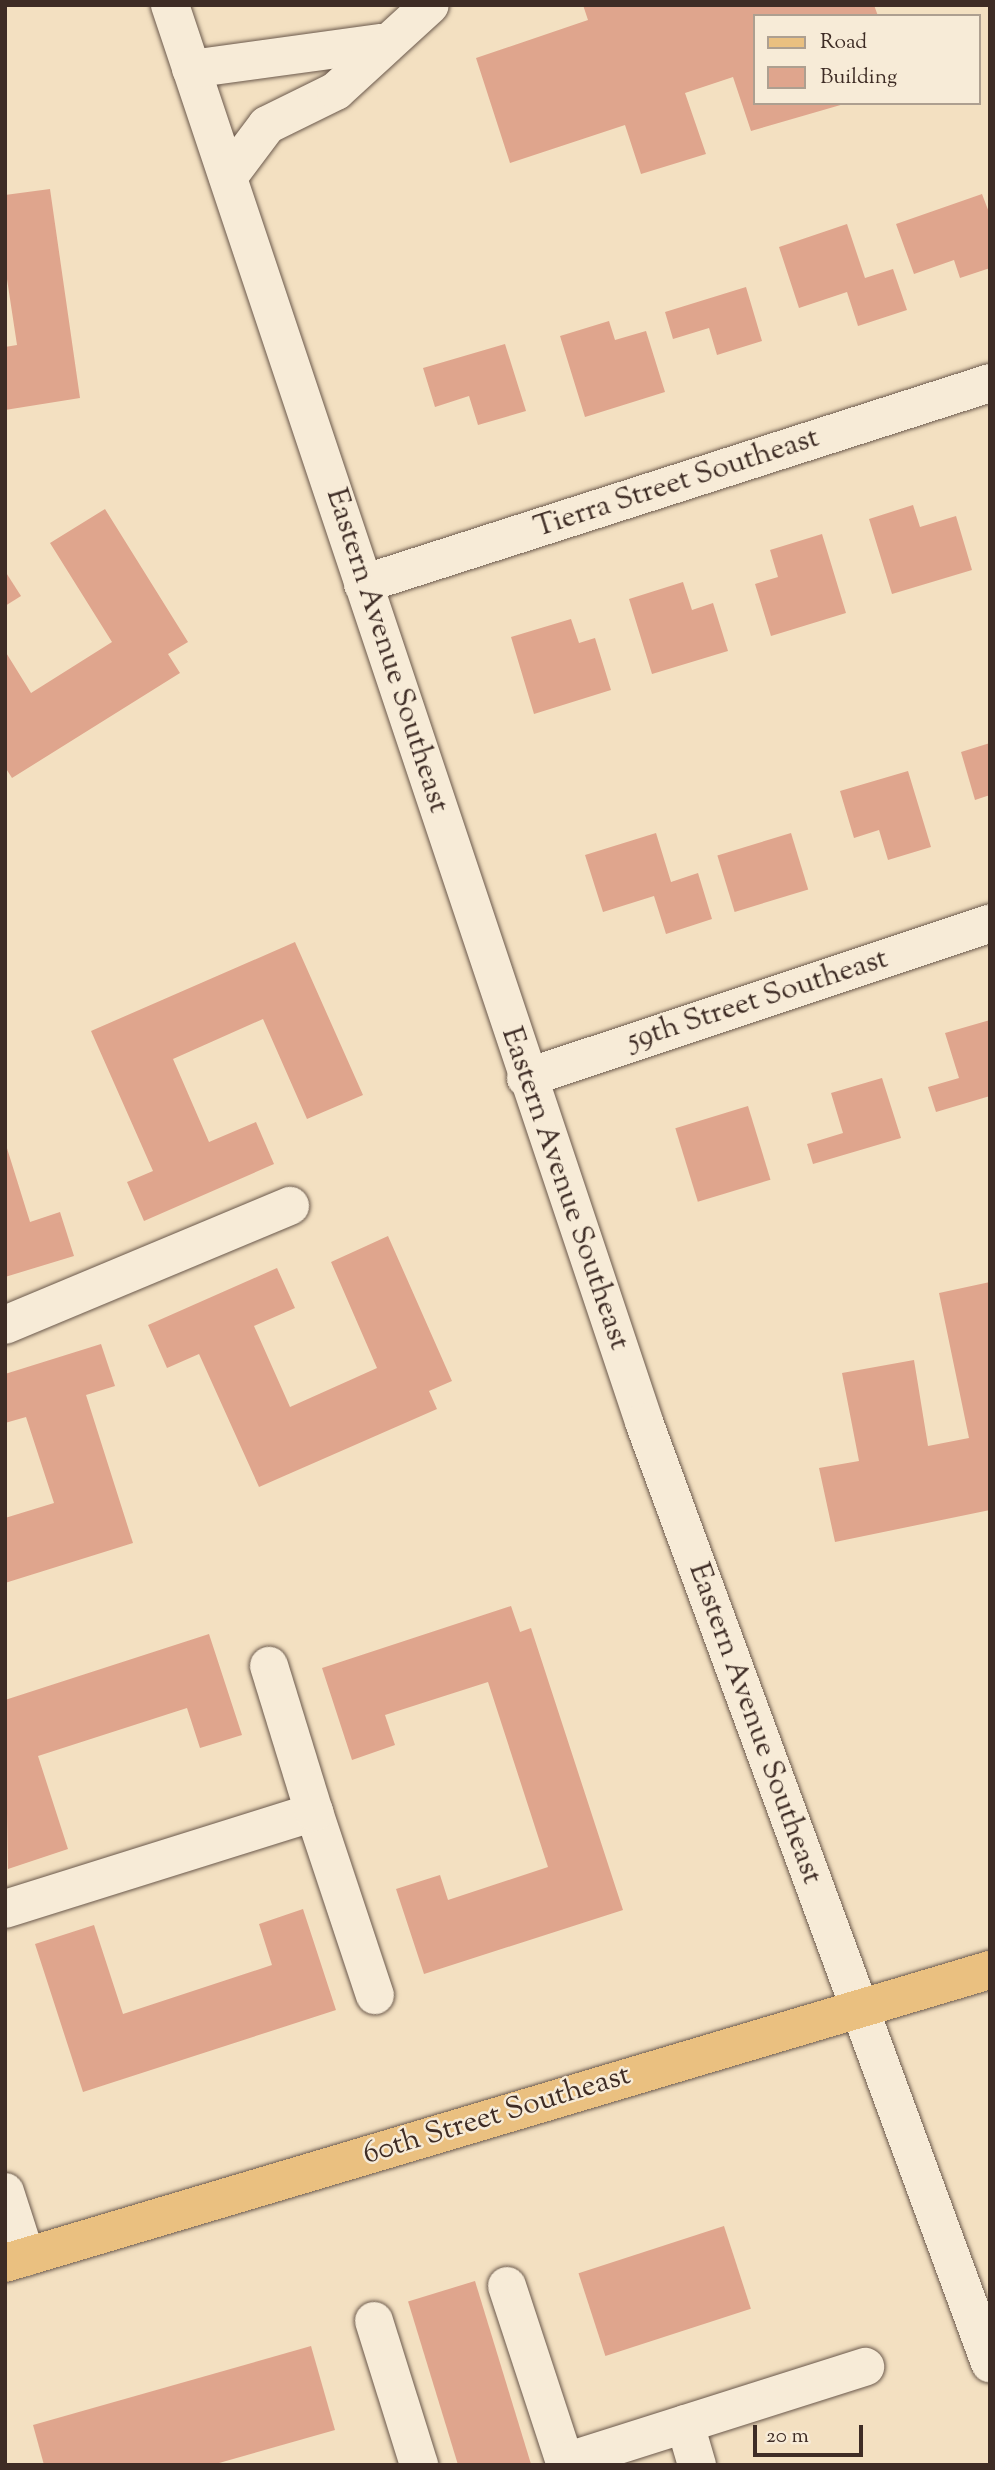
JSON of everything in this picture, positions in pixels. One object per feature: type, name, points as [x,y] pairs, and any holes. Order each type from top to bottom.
[{"type":"main road","name":"60th Street Southeast","points":[[16,2260],[990,1970]]},
{"type":"street","name":"Eastern Avenue Southeast","points":[[170,5],[643,1422],[990,2363]]},
{"type":"street","points":[[228,177],[267,125],[336,91],[382,43],[430,5]]},
{"type":"street","points":[[191,69],[382,43]]},
{"type":"street","name":"Tierra Street Southeast","points":[[363,583],[990,383]]},
{"type":"street","name":"59th Street Southeast","points":[[526,1078],[990,924]]},
{"type":"street","points":[[5,1325],[290,1206]]},
{"type":"street","points":[[269,1666],[375,1995]]},
{"type":"street","points":[[5,1909],[314,1812]]},
{"type":"street","points":[[5,2192],[16,2260]]},
{"type":"street","points":[[507,2286],[565,2463],[865,2367]]},
{"type":"street","points":[[374,2321],[419,2465]]},
{"type":"street","points":[[685,2424],[697,2465]]},
{"type":"building","points":[[583,5],[874,5],[877,14],[754,14],[754,105],[841,105],[751,131],[733,77],[685,93],[706,154],[641,174],[625,125],[510,163],[476,58],[588,20]]},
{"type":"building","points":[[50,189],[80,398],[5,410],[5,347],[17,345],[5,266],[5,195]]},
{"type":"building","points":[[982,194],[990,215],[990,268],[960,278],[954,260],[914,274],[896,224]]},
{"type":"building","points":[[847,224],[865,278],[893,269],[907,310],[858,326],[847,292],[799,308],[779,247]]},
{"type":"building","points":[[746,287],[762,341],[717,355],[709,328],[673,339],[665,312]]},
{"type":"building","points":[[609,321],[615,340],[646,331],[665,392],[585,417],[560,336]]},
{"type":"building","points":[[505,344],[526,411],[478,425],[469,396],[435,407],[423,368]]},
{"type":"building","points":[[913,505],[920,527],[956,516],[972,570],[892,594],[869,519]]},
{"type":"building","points":[[105,509],[188,642],[168,654],[180,673],[12,778],[5,767],[5,651],[31,693],[112,642],[50,543]]},
{"type":"building","points":[[822,534],[846,613],[771,636],[755,584],[778,577],[770,550]]},
{"type":"building","points":[[5,571],[21,596],[5,606]]},
{"type":"building","points":[[683,582],[692,610],[713,603],[728,651],[652,674],[629,599]]},
{"type":"building","points":[[571,619],[579,643],[595,638],[611,690],[534,714],[511,637]]},
{"type":"building","points":[[990,743],[990,795],[975,800],[961,752]]},
{"type":"building","points":[[908,771],[931,847],[888,860],[879,830],[854,838],[840,791]]},
{"type":"building","points":[[656,833],[671,882],[698,873],[712,919],[666,934],[654,896],[603,912],[585,855]]},
{"type":"building","points":[[791,833],[808,889],[735,912],[717,856]]},
{"type":"building","points":[[295,942],[363,1095],[307,1119],[263,1019],[173,1059],[209,1142],[256,1122],[274,1164],[144,1221],[127,1182],[153,1171],[91,1031]]},
{"type":"building","points":[[990,1020],[990,1096],[936,1112],[928,1087],[959,1078],[945,1033]]},
{"type":"building","points":[[882,1078],[901,1138],[813,1164],[807,1144],[843,1133],[831,1093]]},
{"type":"building","points":[[748,1106],[771,1180],[698,1202],[675,1128]]},
{"type":"building","points":[[6,1145],[30,1222],[60,1212],[74,1256],[5,1277]]},
{"type":"building","points":[[388,1236],[452,1381],[429,1391],[437,1409],[259,1487],[199,1354],[167,1368],[148,1325],[277,1268],[295,1308],[254,1326],[290,1407],[377,1368],[331,1262]]},
{"type":"building","points":[[990,1282],[990,1510],[835,1542],[819,1468],[859,1461],[842,1373],[914,1360],[928,1446],[969,1438],[939,1293]]},
{"type":"building","points":[[101,1344],[115,1386],[86,1395],[133,1543],[5,1583],[5,1518],[54,1503],[26,1417],[5,1423],[5,1374]]},
{"type":"building","points":[[511,1606],[520,1632],[531,1628],[623,1910],[424,1974],[396,1889],[440,1875],[448,1900],[548,1867],[488,1682],[385,1715],[395,1745],[352,1760],[322,1668]]},
{"type":"building","points":[[209,1634],[242,1735],[200,1748],[187,1708],[38,1756],[68,1849],[8,1869],[5,1700]]},
{"type":"building","points":[[303,1909],[336,2010],[83,2092],[35,1944],[94,1925],[123,2014],[272,1965],[259,1924]]},
{"type":"building","points":[[724,2226],[751,2309],[605,2356],[578,2273]]},
{"type":"building","points":[[475,2281],[531,2465],[458,2465],[408,2301]]},
{"type":"building","points":[[311,2346],[335,2430],[212,2465],[44,2465],[33,2425]]}]
